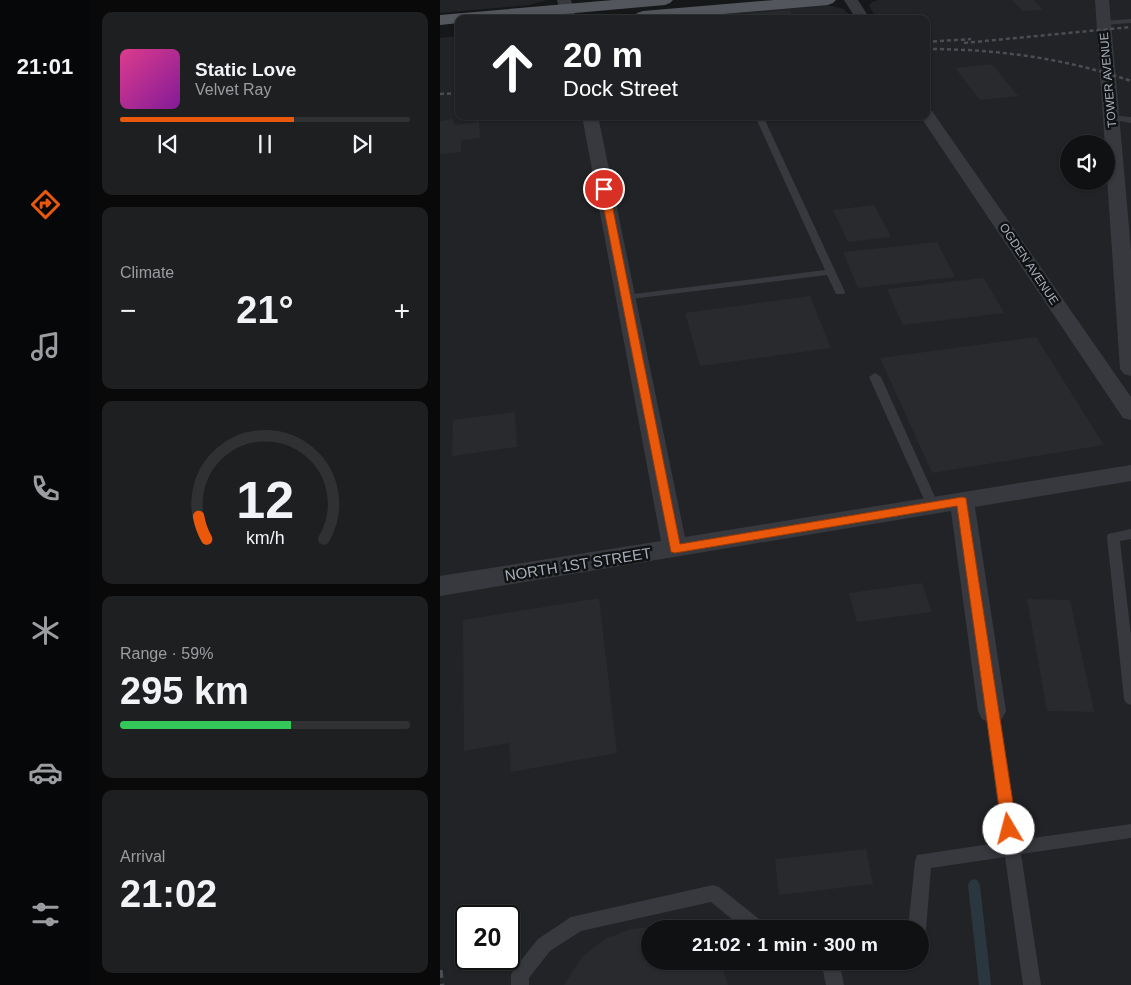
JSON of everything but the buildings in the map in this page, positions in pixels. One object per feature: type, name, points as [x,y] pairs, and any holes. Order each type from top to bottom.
[{"type":"main road","points":[[498,15],[665,0]]},
{"type":"main road","points":[[655,15],[828,0]]},
{"type":"main road","points":[[440,20],[455,19]]},
{"type":"main road","points":[[440,35],[455,33]]},
{"type":"street","points":[[851,0],[860,15]]},
{"type":"street","name":"TOWER AVENUE","points":[[1102,0],[1112,117],[1126,241],[1131,369]]},
{"type":"street","points":[[591,120],[675,549]]},
{"type":"street","name":"OGDEN AVENUE","points":[[930,120],[1131,413]]},
{"type":"street","name":"NORTH 1ST STREET","points":[[440,586],[1131,473]]},
{"type":"street","points":[[962,501],[992,711]]},
{"type":"lane","points":[[1103,23],[1131,22]]},
{"type":"lane","points":[[1112,117],[1131,120]]},
{"type":"lane","points":[[761,120],[840,292]]},
{"type":"lane","points":[[626,298],[830,272]]},
{"type":"lane","points":[[875,377],[933,506]]},
{"type":"lane","points":[[1131,534],[1113,537],[1131,699]]},
{"type":"lane","points":[[992,711],[1032,985]]},
{"type":"lane","points":[[918,920],[923,861],[1131,831]]},
{"type":"lane","points":[[520,985],[520,975],[544,945],[577,923],[714,893],[747,920]]},
{"type":"lane","points":[[832,970],[835,985]]},
{"type":"shaded area","points":[[440,0],[547,0],[529,5],[440,13]]},
{"type":"shaded area","points":[[878,0],[1131,0],[1131,985],[440,985],[440,38],[455,36],[455,120],[930,120],[930,15],[875,15],[869,6],[872,2]]},
{"type":"shaded area","points":[[823,4],[844,9],[849,15],[700,15]]},
{"type":"waterway","points":[[974,885],[985,985]]},
{"type":"railway","points":[[964,43],[1131,27]]},
{"type":"railway","points":[[930,42],[971,39]]},
{"type":"railway","points":[[930,49],[952,49],[1030,56],[1081,66],[1131,81]]},
{"type":"railway","points":[[440,94],[455,93]]},
{"type":"railway","points":[[440,970],[442,985]]},
{"type":"route","points":[[604,189],[675,549],[962,501],[1009,829]]}]
